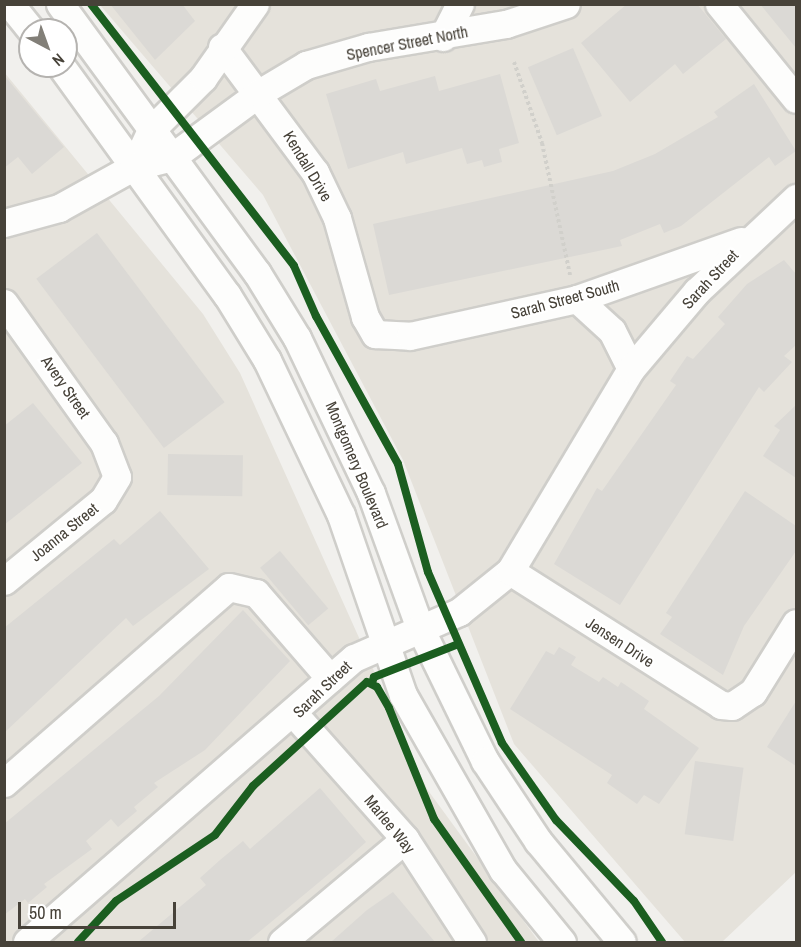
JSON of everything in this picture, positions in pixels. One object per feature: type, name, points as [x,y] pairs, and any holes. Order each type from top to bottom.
[{"type":"street","points":[[10,4],[21,18]]},
{"type":"street","name":"Montgomery Boulevard","points":[[60,4],[172,157],[297,338],[371,493],[420,628],[485,761],[538,841],[622,942]]},
{"type":"street","points":[[4,223],[82,199],[133,167],[151,130],[203,78],[222,47],[255,4]]},
{"type":"street","points":[[443,37],[460,4]]},
{"type":"street","name":"Spencer Street North","points":[[133,167],[172,157],[259,93],[306,65],[368,47],[443,37],[566,4]]},
{"type":"street","points":[[718,4],[796,99]]},
{"type":"street","name":"Kendall Drive","points":[[222,47],[259,93],[327,194],[365,317],[375,334]]},
{"type":"street","name":"Montgomery Boulevard","points":[[70,78],[267,360],[341,515],[403,695],[453,787],[503,870],[562,942]]},
{"type":"street","name":"Sarah Street","points":[[27,942],[295,715],[330,678],[384,641],[459,612],[510,570],[632,369],[750,237],[796,198]]},
{"type":"street","name":"Sarah Street South","points":[[375,334],[410,336],[750,237]]},
{"type":"street","points":[[573,287],[612,331],[632,369]]},
{"type":"street","name":"Avery Street","points":[[4,303],[104,443],[117,477]]},
{"type":"street","name":"Joanna Street","points":[[4,581],[103,500],[117,477]]},
{"type":"street","name":"Jensen Drive","points":[[510,570],[711,702],[732,706],[753,692],[796,623]]},
{"type":"street","points":[[4,783],[229,587],[255,593],[330,678]]},
{"type":"street","name":"Marlee Way","points":[[295,715],[405,839],[472,942]]},
{"type":"street","points":[[282,942],[405,839]]},
{"type":"path","points":[[514,62],[542,143],[573,287]]},
{"type":"shaded area","points":[[100,5],[796,5],[796,872],[722,942],[685,942],[514,744],[403,460],[263,195]]},
{"type":"shaded area","points":[[4,72],[203,314],[240,373],[427,789],[539,942],[5,942]]},
{"type":"building","points":[[110,4],[182,4],[195,21],[155,60]]},
{"type":"building","points":[[627,4],[697,4],[726,39],[683,74],[675,64],[630,102],[581,43]]},
{"type":"building","points":[[760,4],[796,4],[796,48]]},
{"type":"building","points":[[573,48],[602,116],[557,135],[528,67]]},
{"type":"building","points":[[500,74],[519,143],[499,149],[502,162],[484,167],[482,160],[467,164],[462,148],[406,164],[403,152],[348,169],[326,94],[376,79],[380,91],[435,76],[439,91]]},
{"type":"building","points":[[4,75],[64,147],[32,174],[18,157],[4,168]]},
{"type":"building","points":[[754,84],[796,151],[775,166],[769,157],[681,226],[664,233],[660,224],[620,240],[622,246],[389,295],[373,224],[613,171],[655,154],[718,117],[714,112]]},
{"type":"building","points":[[97,233],[225,402],[164,448],[36,279]]},
{"type":"building","points":[[784,260],[796,274],[796,345],[784,356],[792,362],[764,392],[759,387],[620,605],[554,564],[597,488],[602,491],[676,385],[670,381],[687,356],[693,359],[725,324],[718,317],[747,284]]},
{"type":"building","points":[[33,403],[82,463],[4,525],[4,426]]},
{"type":"building","points":[[796,405],[796,478],[763,456],[780,430],[774,426]]},
{"type":"building","points":[[168,454],[243,455],[242,496],[167,495]]},
{"type":"building","points":[[745,491],[796,526],[796,551],[744,626],[723,675],[660,634],[672,617],[666,613]]},
{"type":"building","points":[[160,511],[209,569],[133,626],[126,618],[4,733],[4,628],[114,539],[120,545]]},
{"type":"building","points":[[280,551],[328,608],[308,625],[260,568]]},
{"type":"building","points":[[243,610],[290,661],[205,750],[154,783],[158,787],[134,807],[137,811],[118,827],[111,819],[86,841],[92,849],[44,884],[47,887],[28,903],[25,899],[4,915],[4,824],[159,696]]},
{"type":"building","points":[[559,647],[576,657],[571,665],[599,682],[603,677],[618,687],[621,682],[649,701],[644,709],[699,748],[659,804],[644,795],[637,804],[607,783],[612,775],[510,709],[546,651],[554,655]]},
{"type":"building","points":[[796,701],[796,766],[767,747]]},
{"type":"building","points":[[695,761],[744,768],[733,841],[685,834]]},
{"type":"building","points":[[320,788],[366,842],[347,859],[247,942],[138,942],[206,885],[200,878],[220,860],[243,841],[250,849]]},
{"type":"building","points":[[393,892],[435,942],[331,942],[367,910]]},
{"type":"cycle path","points":[[91,4],[294,266],[316,316],[398,464],[428,572],[502,743],[556,820],[634,901],[662,942]]},
{"type":"cycle path","points":[[372,683],[374,677],[458,644]]},
{"type":"cycle path","points":[[78,942],[116,901],[215,835],[253,786],[367,682],[377,687],[389,708],[434,819],[521,942]]}]
